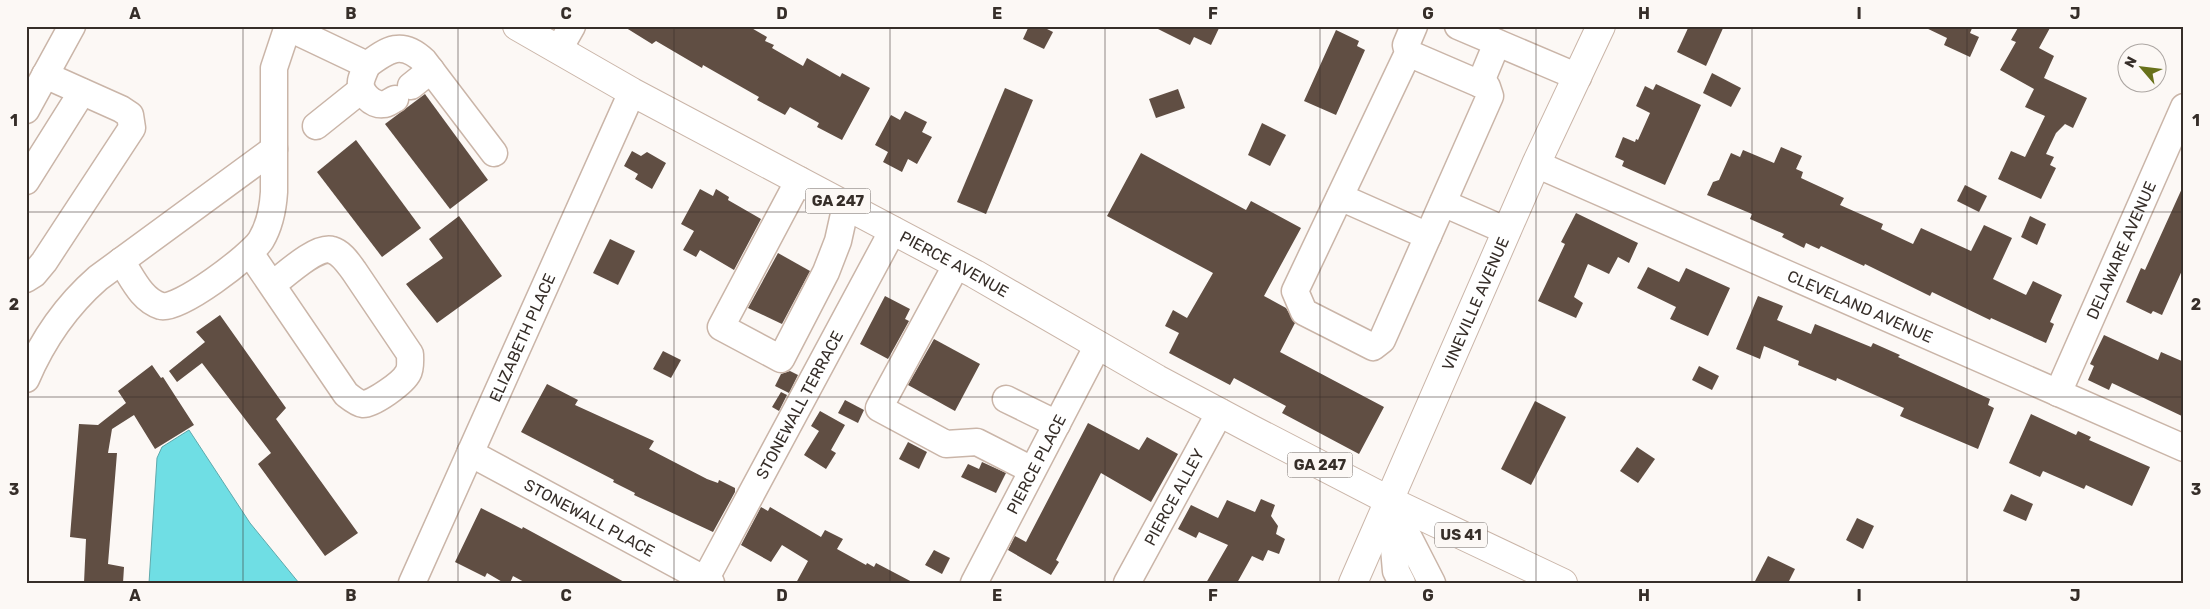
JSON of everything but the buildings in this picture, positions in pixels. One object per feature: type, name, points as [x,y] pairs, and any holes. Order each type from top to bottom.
[{"type":"main road","name":"PIERCE AVENUE","points":[[517,26],[565,38],[632,92],[957,264],[1220,412],[1390,501]]},
{"type":"main road","name":"VINEVILLE AVENUE","points":[[1353,583],[1536,164],[1601,26]]},
{"type":"main road","name":"US 41","points":[[1390,501],[1563,583]]},
{"type":"street","points":[[26,110],[72,26]]},
{"type":"street","points":[[1414,26],[1406,45],[1408,53],[1295,290],[1304,312],[1373,347],[1382,340],[1443,203],[1485,90],[1496,43]]},
{"type":"street","points":[[1458,26],[1578,77]]},
{"type":"street","points":[[121,261],[146,299],[162,307],[173,306],[188,298],[250,254],[261,239],[273,210],[274,68],[288,27],[364,77],[367,97],[376,103],[384,104],[431,70]]},
{"type":"street","points":[[316,126],[392,48],[403,49],[416,53],[431,70],[494,153]]},
{"type":"street","points":[[1408,53],[1485,90]]},
{"type":"street","points":[[26,279],[34,274],[44,262],[132,128],[130,115],[121,109],[45,75]]},
{"type":"street","points":[[26,181],[82,92]]},
{"type":"street","name":"ELIZABETH PLACE","points":[[412,583],[632,92]]},
{"type":"street","name":"DELAWARE AVENUE","points":[[2058,393],[2184,107]]},
{"type":"street","points":[[26,378],[33,361],[62,314],[77,296],[121,261],[274,150]]},
{"type":"street","name":"CLEVELAND AVENUE","points":[[1536,164],[2184,448]]},
{"type":"street","points":[[799,180],[721,327],[781,359],[826,272],[838,241],[846,205]]},
{"type":"street","points":[[1340,197],[1428,236]]},
{"type":"street","points":[[1443,203],[1507,231]]},
{"type":"street","name":"STONEWALL TERRACE","points":[[708,581],[893,230]]},
{"type":"street","points":[[250,254],[346,394],[354,401],[363,404],[373,402],[401,382],[408,374],[411,363],[410,354],[354,271],[345,259],[336,252],[324,249],[316,253],[272,285]]},
{"type":"street","points":[[957,264],[879,408],[946,444],[977,442],[1032,470]]},
{"type":"street","name":"PIERCE PLACE","points":[[974,583],[1098,345]]},
{"type":"street","points":[[1006,399],[1056,424]]},
{"type":"street","name":"PIERCE ALLEY","points":[[1126,583],[1220,412]]},
{"type":"street","name":"STONEWALL PLACE","points":[[470,453],[708,581]]},
{"type":"street","points":[[1390,501],[1396,571],[1402,583]]},
{"type":"street","points":[[1390,501],[1432,583]]},
{"type":"water","points":[[189,430],[250,523],[299,583],[149,583],[157,458],[162,447]]}]
